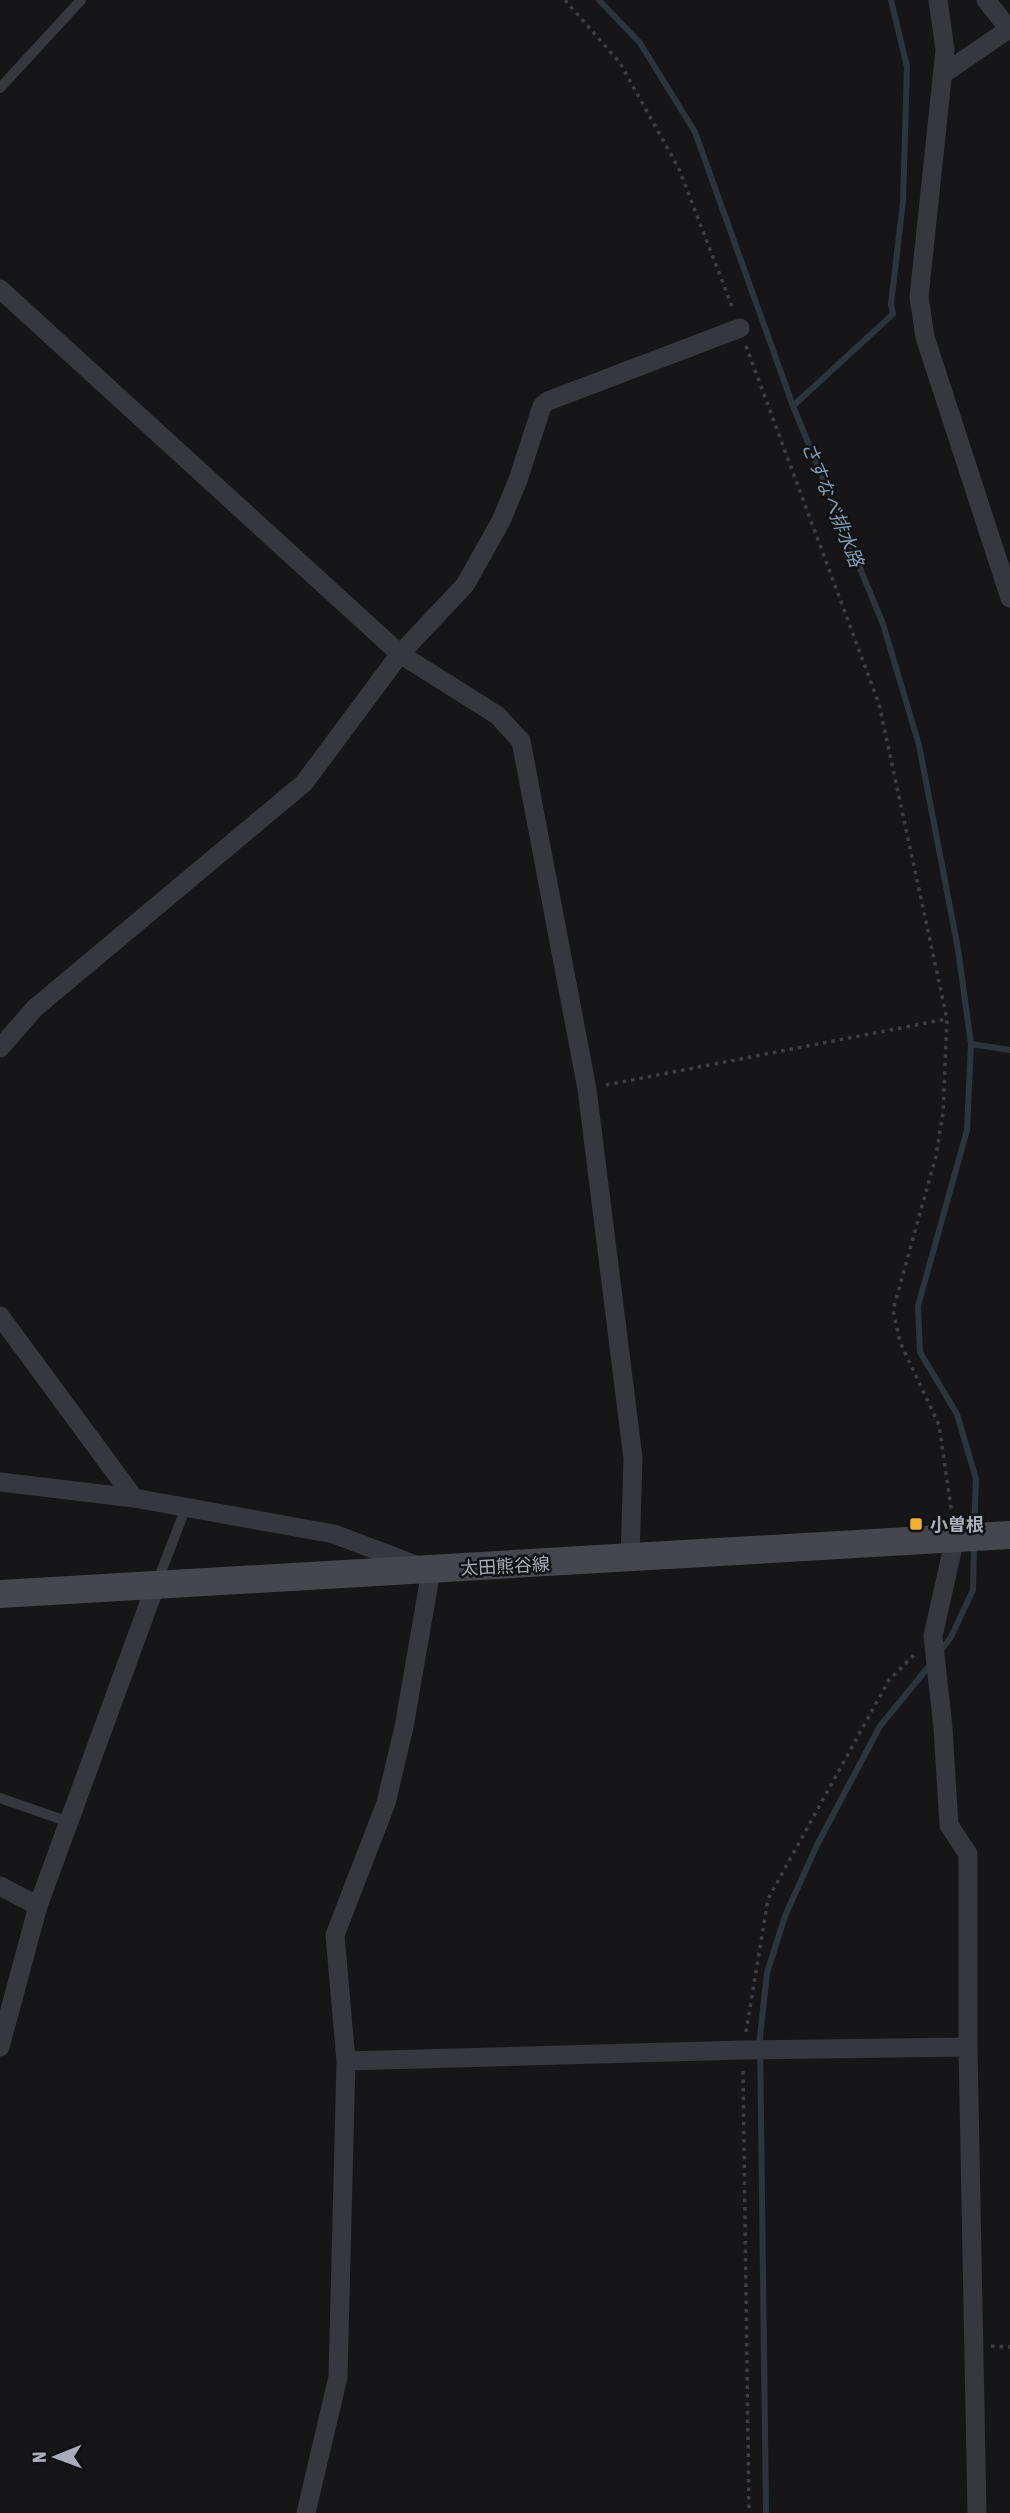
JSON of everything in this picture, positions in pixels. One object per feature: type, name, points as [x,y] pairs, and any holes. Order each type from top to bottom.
[{"type":"main road","name":"太田熊谷線","points":[[0,1594],[999,1536]]},
{"type":"street","points":[[938,0],[945,50],[919,297],[925,337],[1010,598]]},
{"type":"street","points":[[943,74],[1009,29],[986,0]]},
{"type":"street","points":[[0,289],[400,654],[497,715],[521,741],[587,1089],[633,1458],[630,1559]]},
{"type":"street","points":[[0,1048],[35,1007],[304,783],[400,654],[465,585],[501,521],[518,480],[542,406],[548,401],[740,328]]},
{"type":"street","points":[[0,1316],[134,1497]]},
{"type":"street","points":[[0,1482],[134,1497],[334,1534],[431,1571],[404,1727],[386,1803],[335,1935],[346,2061],[338,2377],[306,2513]]},
{"type":"street","points":[[958,1538],[933,1636],[943,1728],[949,1825],[968,1854],[968,2047],[977,2513]]},
{"type":"street","points":[[0,2047],[38,1906],[156,1584]]},
{"type":"street","points":[[0,1886],[38,1906]]},
{"type":"street","points":[[346,2061],[968,2047]]},
{"type":"lane","points":[[0,88],[81,0]]},
{"type":"lane","points":[[156,1584],[186,1507]]},
{"type":"lane","points":[[0,1798],[69,1822]]},
{"type":"path","points":[[565,0],[620,63],[680,169],[879,704],[947,1018],[943,1112],[936,1156],[893,1310],[900,1342],[939,1426],[958,1538]]},
{"type":"path","points":[[587,1089],[947,1018]]},
{"type":"waterway","name":"さすなべ排水路","points":[[599,0],[640,43],[695,132],[793,406],[883,624],[919,745],[958,949],[971,1044],[967,1130],[918,1306],[920,1352],[957,1414],[976,1479],[974,1529]]},
{"type":"waterway","points":[[793,406],[893,314],[891,304],[903,202],[907,67],[891,0]]},
{"type":"waterway","points":[[971,1044],[1010,1050]]},
{"type":"waterway","points":[[939,1653],[951,1637],[973,1590],[974,1544]]},
{"type":"waterway","points":[[766,2513],[760,2037],[767,1973],[785,1916],[817,1845],[880,1726],[930,1665]]},
{"type":"place","name":"小曽根","points":[[916,1524]]}]
